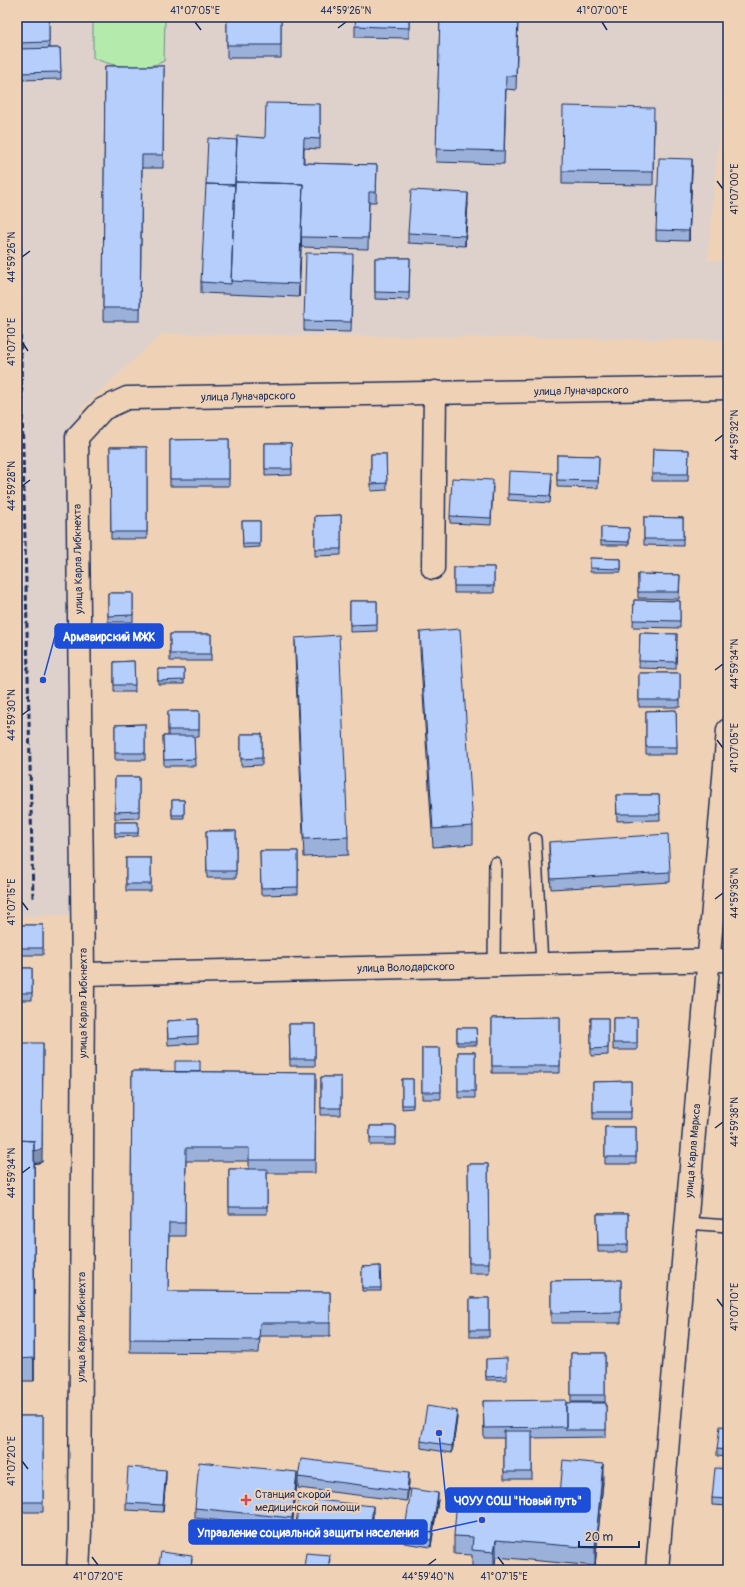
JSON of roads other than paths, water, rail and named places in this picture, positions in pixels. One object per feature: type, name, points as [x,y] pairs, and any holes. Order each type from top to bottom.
[{"type":"street","name":"улица Луначарского","points":[[77,437],[103,409],[127,398],[728,388]]},
{"type":"street","points":[[433,568],[435,392]]},
{"type":"street","name":"улица Карла Либкнехта","points":[[77,437],[83,974],[80,1531],[78,1570]]},
{"type":"street","name":"улица Карла Маркса","points":[[657,1570],[686,1223],[718,960],[728,730]]},
{"type":"street","name":"улица Володарского","points":[[83,974],[718,960]]},
{"type":"lane","points":[[535,839],[542,964]]},
{"type":"lane","points":[[494,965],[495,863]]},
{"type":"lane","points":[[686,1223],[728,1226]]},
{"type":"railway","points":[[17,181],[33,898]]},
{"type":"place","name":"Армавирский МЖК","points":[[43,680]]},
{"type":"place","name":"ЧОУУ СОШ \"Новый путь\"","points":[[439,1433]]},
{"type":"place","name":"Станция скорой медицинской помощи","points":[[246,1500]]},
{"type":"place","name":"Управление социальной защиты населения","points":[[482,1520]]}]
